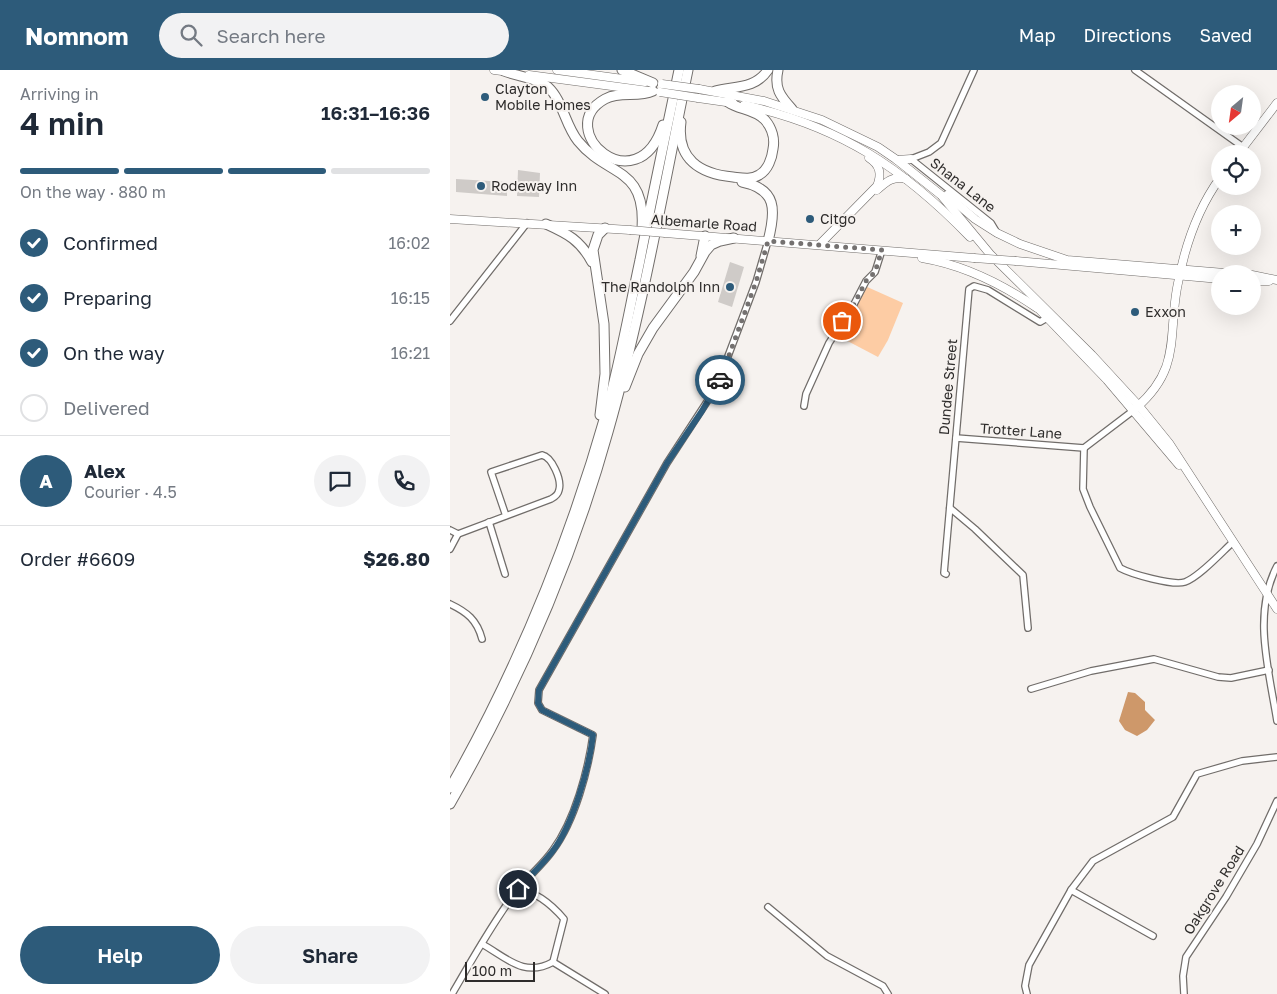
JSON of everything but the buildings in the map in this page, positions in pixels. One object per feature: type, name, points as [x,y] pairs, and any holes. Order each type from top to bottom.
[{"type":"highway","points":[[622,70],[657,88]]},
{"type":"highway","points":[[450,804],[510,690],[533,639],[582,516],[608,434],[642,291],[676,104],[679,70]]},
{"type":"highway","points":[[450,788],[475,743],[526,638],[562,549],[596,447],[616,374],[640,258],[676,104],[688,70]]},
{"type":"highway","points":[[715,91],[754,83],[762,78],[768,70]]},
{"type":"highway","points":[[778,70],[777,89],[792,109]]},
{"type":"highway","points":[[504,71],[516,76],[536,80],[547,87],[555,96],[577,140],[589,152],[624,175],[634,187],[640,197],[642,210],[642,228],[638,250],[640,258]]},
{"type":"highway","points":[[657,88],[646,94],[618,95],[605,99],[597,105],[591,113],[588,127],[591,141],[598,150],[609,158],[618,160],[630,160],[641,156],[651,148],[658,138],[667,108],[676,104]]},
{"type":"highway","points":[[726,177],[748,178],[760,175],[769,164],[774,147],[772,132],[762,118],[753,112],[735,107],[728,102]]},
{"type":"highway","points":[[676,104],[681,141],[688,157],[700,169],[757,186],[768,194],[772,208],[768,241]]},
{"type":"highway","points":[[546,224],[575,239],[586,251],[594,267]]},
{"type":"highway","points":[[596,447],[603,398],[606,347],[601,296],[594,267],[593,250],[598,235],[605,228]]},
{"type":"highway","points":[[700,261],[704,236]]},
{"type":"highway","points":[[608,434],[638,354],[653,328],[683,288],[711,245],[734,238]]},
{"type":"main road","points":[[494,70],[657,88],[699,89],[764,101],[792,109],[851,133],[897,160],[913,178]]},
{"type":"main road","points":[[558,70],[657,88],[698,98],[728,102],[785,116],[855,145],[913,178],[945,200],[965,228],[1047,318],[1136,408]]},
{"type":"main road","points":[[1244,145],[1277,102]]},
{"type":"main road","points":[[855,145],[861,153],[875,162],[880,172],[878,183],[868,197]]},
{"type":"main road","points":[[897,160],[911,159]]},
{"type":"main road","points":[[820,244],[868,197],[892,179],[924,176],[975,219],[997,233],[1044,253],[1076,262],[1211,273]]},
{"type":"main road","points":[[1136,408],[1154,389],[1168,364],[1173,340],[1176,291],[1180,272],[1196,219],[1211,193]]},
{"type":"main road","name":"Albemarle Road","points":[[450,219],[820,244],[1046,263],[1082,268],[1180,272]]},
{"type":"main road","points":[[965,228],[1085,349],[1136,408],[1178,464],[1184,469],[1277,609]]},
{"type":"main road","points":[[904,252],[915,257],[950,264],[984,277],[1039,309]]},
{"type":"main road","name":"Albemarle Road","points":[[1046,263],[1076,262]]},
{"type":"main road","points":[[1180,272],[1211,277]]},
{"type":"main road","points":[[1261,277],[1277,280]]},
{"type":"main road","points":[[1261,281],[1277,280]]},
{"type":"street","points":[[911,159],[938,148],[945,137],[957,105],[974,70]]},
{"type":"street","points":[[1136,70],[1242,145]]},
{"type":"street","points":[[925,170],[924,164],[929,152]]},
{"type":"street","name":"Shana Lane","points":[[911,159],[992,223],[997,233]]},
{"type":"street","points":[[450,321],[526,223]]},
{"type":"street","points":[[452,994],[518,889],[552,851],[563,835],[585,775],[593,735],[542,710],[538,703],[539,690],[667,463],[716,388],[756,282],[768,241]]},
{"type":"street","points":[[804,406],[806,394],[829,343],[852,308],[866,281],[875,272],[882,250]]},
{"type":"street","name":"Dundee Street","points":[[946,574],[944,573],[969,290],[974,286],[988,290],[1040,322],[1047,318]]},
{"type":"street","points":[[1136,408],[1084,448],[1083,488],[1090,507],[1120,568],[1163,580],[1185,582],[1195,576],[1233,542]]},
{"type":"street","name":"Trotter Lane","points":[[956,438],[1084,448]]},
{"type":"street","points":[[450,549],[458,534],[506,516],[556,496],[559,491],[559,484],[551,460],[546,456],[542,455],[491,472],[506,516]]},
{"type":"street","points":[[950,508],[1023,575],[1028,628]]},
{"type":"street","points":[[489,522],[505,574]]},
{"type":"street","points":[[450,530],[458,534]]},
{"type":"street","points":[[1277,566],[1266,592],[1263,626],[1277,721]]},
{"type":"street","points":[[450,604],[470,615],[480,631],[482,639]]},
{"type":"street","points":[[1031,688],[1091,671],[1154,659],[1218,677],[1231,678],[1269,670]]},
{"type":"street","points":[[1027,994],[1026,986],[1029,965],[1071,890],[1093,861],[1173,817],[1197,774],[1242,761],[1277,757]]},
{"type":"street","name":"Oakgrove Road","points":[[1184,994],[1183,976],[1186,957],[1226,898],[1257,844],[1277,801]]},
{"type":"street","points":[[518,889],[538,896],[564,919],[553,962]]},
{"type":"street","points":[[1071,890],[1153,936]]},
{"type":"street","points":[[768,907],[827,956],[883,986],[888,994]]},
{"type":"street","points":[[482,944],[525,969],[536,968],[553,962]]},
{"type":"street","points":[[553,962],[605,994]]},
{"type":"shaded area","points":[[865,286],[903,303],[888,340],[878,357],[838,336]]},
{"type":"shaded area","points":[[1128,692],[1135,693],[1145,702],[1145,710],[1155,720],[1147,730],[1137,736],[1125,730],[1119,721]]},
{"type":"way so far","points":[[720,380],[756,282],[768,241],[882,250],[875,272],[866,281],[852,308],[842,321]]},
{"type":"place","name":"Clayton Mobile Homes","points":[[485,97]]},
{"type":"place","name":"Rodeway Inn","points":[[481,186]]},
{"type":"place","name":"Citgo","points":[[810,219]]},
{"type":"place","name":"The Randolph Inn","points":[[730,287]]},
{"type":"place","name":"Exxon","points":[[1135,312]]},
{"type":"route","points":[[518,889],[552,851],[563,835],[585,775],[593,740],[593,735],[542,710],[538,703],[539,690],[667,463],[702,411],[720,380]]}]
